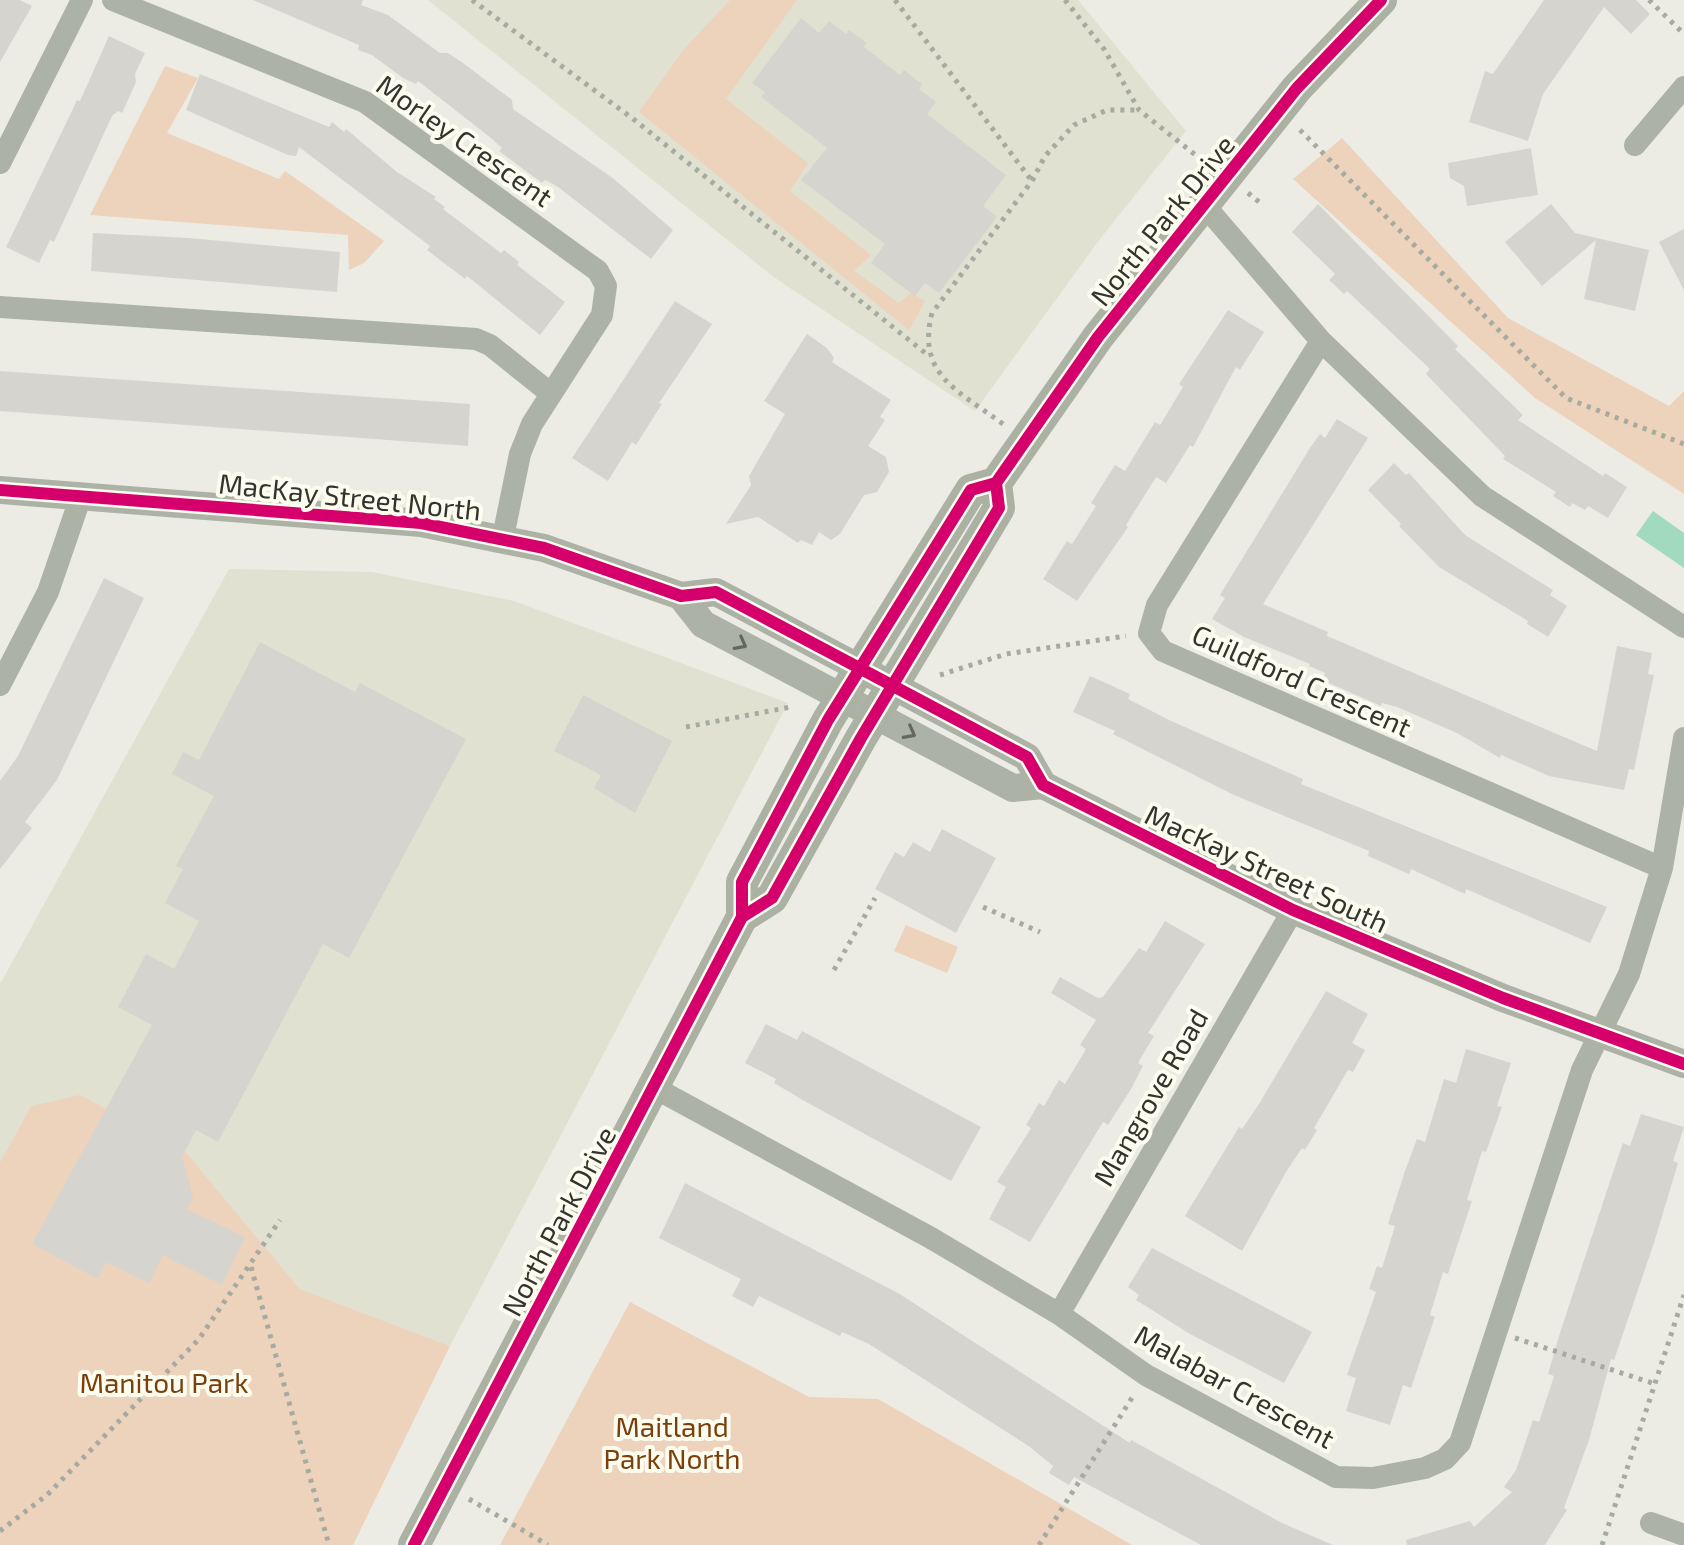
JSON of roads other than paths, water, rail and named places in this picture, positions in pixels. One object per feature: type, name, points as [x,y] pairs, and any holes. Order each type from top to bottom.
[{"type":"main road","name":"North Park Drive","points":[[742,917],[772,898],[875,715],[999,508],[996,483],[1024,441],[1098,337],[1280,109],[1381,0]]},
{"type":"main road","name":"North Park Drive","points":[[414,1545],[742,917],[742,882],[841,697],[971,490],[996,483]]},
{"type":"street","points":[[0,163],[82,0]]},
{"type":"street","name":"Morley Crescent","points":[[113,0],[365,102],[598,271],[606,286],[602,315],[550,393],[520,454],[503,537]]},
{"type":"street","points":[[1635,145],[1684,87]]},
{"type":"street","points":[[1205,206],[1321,341],[1482,496],[1684,627]]},
{"type":"street","points":[[0,307],[476,339],[490,345],[550,393]]},
{"type":"street","name":"Guildford Crescent","points":[[1321,341],[1157,605],[1149,633],[1163,651],[1662,868]]},
{"type":"street","name":"MacKay Street North","points":[[0,490],[355,515],[503,537],[585,560],[681,596],[716,592],[858,668]]},
{"type":"street","points":[[0,685],[48,592],[81,496]]},
{"type":"street","name":"MacKay Street North","points":[[681,596],[703,624],[841,697]]},
{"type":"street","name":"MacKay Street South","points":[[858,668],[1027,757],[1043,785]]},
{"type":"street","name":"MacKay Street South","points":[[841,697],[1013,788],[1043,785],[1293,910],[1489,992],[1684,1064]]},
{"type":"street","points":[[1599,1033],[1629,974],[1662,868],[1684,738]]},
{"type":"street","name":"Mangrove Road","points":[[1059,1314],[1293,910]]},
{"type":"street","name":"Malabar Crescent","points":[[655,1088],[931,1238],[1059,1314],[1146,1375],[1336,1477],[1373,1478],[1425,1468],[1445,1459],[1460,1443],[1582,1070],[1599,1033]]},
{"type":"street","points":[[1651,1523],[1684,1535]]},
{"type":"park label","name":"Manitou Park","points":[[164,1382]]},
{"type":"park label","name":"Maitland Park North","points":[[672,1442]]}]
